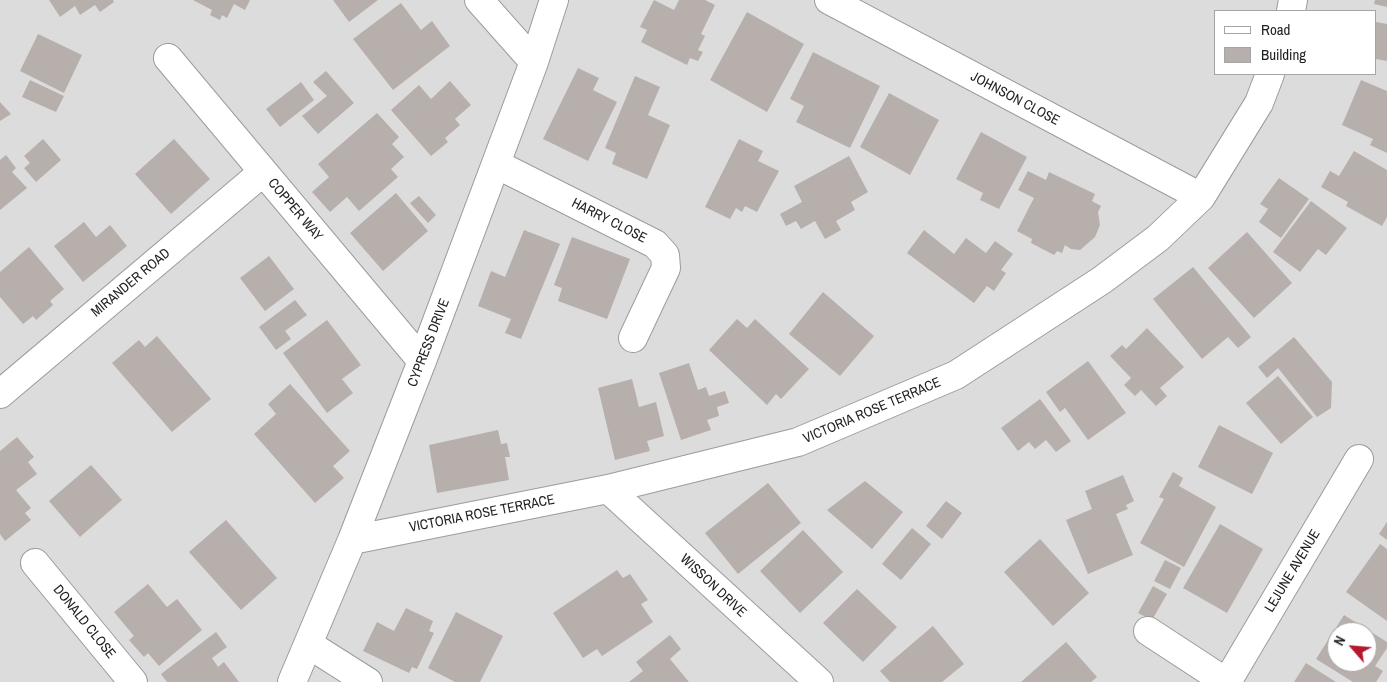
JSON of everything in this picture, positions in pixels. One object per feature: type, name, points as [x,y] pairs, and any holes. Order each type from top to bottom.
[{"type":"street","points":[[479,0],[534,62]]},
{"type":"street","name":"CYPRESS DRIVE","points":[[292,682],[352,540],[422,361],[534,62],[554,0]]},
{"type":"street","name":"JOHNSON CLOSE","points":[[829,0],[1201,197]]},
{"type":"street","name":"COPPER WAY","points":[[168,58],[422,361]]},
{"type":"street","name":"VICTORIA ROSE TERRACE","points":[[352,540],[608,489],[798,442],[956,375],[1102,280],[1158,238],[1201,197],[1259,103],[1270,75]]},
{"type":"street","name":"HARRY CLOSE","points":[[496,164],[655,244],[665,255],[666,268],[633,338]]},
{"type":"street","name":"MIRANDER ROAD","points":[[0,394],[263,172]]},
{"type":"street","name":"LEJUNE AVENUE","points":[[1226,682],[1359,459]]},
{"type":"street","name":"WISSON DRIVE","points":[[608,489],[818,682]]},
{"type":"street","name":"DONALD CLOSE","points":[[35,562],[133,682]]},
{"type":"street","points":[[1148,631],[1226,682]]},
{"type":"street","points":[[308,644],[368,682]]},
{"type":"shaded area","points":[[0,0],[1387,0],[1387,682],[0,682]]},
{"type":"building","points":[[49,0],[113,0],[114,2],[100,12],[95,5],[80,15],[75,6],[60,17]]},
{"type":"building","points":[[193,0],[250,0],[245,10],[234,4],[227,18],[222,15],[220,20],[210,15],[212,10]]},
{"type":"building","points":[[333,0],[378,0],[349,22]]},
{"type":"building","points":[[654,0],[674,10],[679,0],[705,0],[715,5],[701,34],[705,36],[698,50],[703,52],[698,61],[690,58],[687,65],[641,42],[647,30],[640,27]]},
{"type":"building","points":[[1375,0],[1387,0],[1387,7],[1374,4]]},
{"type":"building","points":[[401,3],[421,30],[432,21],[450,46],[393,90],[353,39]]},
{"type":"building","points":[[747,12],[804,44],[767,112],[710,80]]},
{"type":"building","points":[[1377,22],[1387,24],[1387,61],[1377,59]]},
{"type":"building","points":[[38,34],[82,55],[64,93],[20,71]]},
{"type":"building","points":[[813,52],[880,86],[850,148],[796,122],[804,106],[790,99]]},
{"type":"building","points":[[578,68],[599,78],[593,90],[617,102],[588,161],[543,139]]},
{"type":"building","points":[[326,71],[354,103],[318,134],[302,116],[327,96],[313,82]]},
{"type":"building","points":[[635,76],[660,87],[648,115],[670,125],[647,179],[612,164],[616,153],[605,148]]},
{"type":"building","points":[[30,80],[64,96],[56,112],[22,97]]},
{"type":"building","points":[[1361,80],[1387,91],[1387,153],[1370,145],[1373,139],[1342,125]]},
{"type":"building","points":[[450,81],[471,105],[455,119],[460,125],[445,138],[448,142],[431,156],[391,110],[419,85],[431,99]]},
{"type":"building","points":[[301,82],[314,100],[280,127],[266,109]]},
{"type":"building","points":[[889,93],[939,120],[910,175],[860,147]]},
{"type":"building","points":[[0,102],[11,114],[0,121]]},
{"type":"building","points":[[377,113],[399,137],[392,144],[404,157],[391,169],[398,177],[359,211],[347,197],[330,212],[312,192],[329,177],[318,164]]},
{"type":"building","points":[[981,132],[1027,157],[999,209],[980,200],[983,193],[956,179]]},
{"type":"building","points":[[43,139],[61,160],[36,182],[24,168],[30,163],[24,156]]},
{"type":"building","points":[[174,139],[210,179],[171,214],[135,174]]},
{"type":"building","points":[[739,139],[763,151],[758,161],[779,171],[757,212],[745,206],[742,212],[736,208],[730,219],[705,207]]},
{"type":"building","points":[[1354,151],[1387,170],[1387,217],[1382,226],[1346,206],[1348,202],[1321,187],[1330,171],[1339,176]]},
{"type":"building","points":[[6,155],[16,168],[12,172],[27,188],[0,210],[0,160]]},
{"type":"building","points":[[849,156],[868,192],[851,202],[855,210],[836,221],[841,230],[825,239],[815,221],[801,229],[796,221],[786,226],[780,214],[802,202],[794,186]]},
{"type":"building","points":[[1028,171],[1046,180],[1049,172],[1095,194],[1092,201],[1101,206],[1098,212],[1100,225],[1095,237],[1080,250],[1071,249],[1065,245],[1062,253],[1057,251],[1054,255],[1031,243],[1032,239],[1017,231],[1034,198],[1018,190]]},
{"type":"building","points":[[1279,178],[1309,199],[1281,238],[1259,222],[1268,209],[1260,204]]},
{"type":"building","points":[[396,193],[428,231],[383,271],[350,233]]},
{"type":"building","points":[[419,196],[436,215],[428,223],[410,203]]},
{"type":"building","points":[[1311,201],[1347,228],[1326,255],[1318,249],[1300,272],[1273,252]]},
{"type":"building","points":[[84,222],[96,237],[110,225],[127,246],[83,282],[54,246]]},
{"type":"building","points":[[524,230],[560,244],[521,339],[505,333],[511,319],[478,306],[491,271],[505,277]]},
{"type":"building","points":[[924,230],[954,254],[966,238],[986,253],[995,241],[1013,254],[1001,270],[1006,273],[994,291],[987,286],[974,303],[907,253]]},
{"type":"building","points":[[1247,232],[1292,283],[1254,318],[1208,268]]},
{"type":"building","points":[[572,237],[630,259],[607,319],[558,301],[562,288],[554,285]]},
{"type":"building","points":[[29,247],[64,289],[50,301],[53,305],[36,320],[33,316],[23,324],[0,297],[0,272]]},
{"type":"building","points":[[269,256],[294,289],[265,311],[240,278]]},
{"type":"building","points":[[1193,267],[1251,337],[1238,348],[1228,337],[1202,359],[1153,299]]},
{"type":"building","points":[[823,292],[874,336],[840,376],[789,334]]},
{"type":"building","points":[[295,300],[307,315],[285,331],[291,339],[276,350],[259,327]]},
{"type":"building","points":[[737,319],[747,328],[755,319],[809,369],[781,399],[776,394],[767,405],[709,350]]},
{"type":"building","points":[[327,320],[361,365],[342,379],[353,393],[327,413],[283,353]]},
{"type":"building","points":[[1147,328],[1184,367],[1160,388],[1167,396],[1156,406],[1141,390],[1135,396],[1124,385],[1131,378],[1110,356],[1122,345],[1126,349]]},
{"type":"building","points":[[157,336],[211,399],[172,432],[112,363],[139,340],[145,347]]},
{"type":"building","points":[[1294,337],[1332,382],[1331,408],[1317,417],[1278,368],[1267,378],[1258,367]]},
{"type":"building","points":[[1088,361],[1126,413],[1088,440],[1065,408],[1060,412],[1046,392]]},
{"type":"building","points":[[689,363],[698,390],[706,387],[709,396],[725,391],[729,403],[717,407],[719,416],[707,420],[711,430],[681,440],[659,373]]},
{"type":"building","points":[[1278,376],[1313,417],[1281,444],[1246,403]]},
{"type":"building","points":[[632,379],[639,407],[656,402],[664,436],[647,441],[650,451],[615,460],[598,388]]},
{"type":"building","points":[[290,384],[350,451],[333,466],[344,478],[315,503],[254,434],[276,414],[268,404]]},
{"type":"building","points":[[1040,399],[1071,441],[1056,452],[1046,440],[1035,449],[1029,442],[1018,451],[1001,428]]},
{"type":"building","points":[[1219,425],[1273,453],[1252,494],[1198,467]]},
{"type":"building","points":[[498,430],[501,444],[507,443],[510,457],[505,457],[509,480],[437,493],[429,445]]},
{"type":"building","points":[[17,437],[34,457],[28,462],[37,474],[16,490],[31,508],[25,513],[31,520],[5,541],[0,534],[0,451]]},
{"type":"building","points":[[91,465],[122,500],[80,537],[49,501]]},
{"type":"building","points":[[1173,472],[1183,478],[1179,486],[1216,507],[1184,567],[1140,543],[1164,499],[1159,497]]},
{"type":"building","points":[[1123,475],[1134,501],[1126,505],[1128,509],[1116,514],[1133,555],[1088,574],[1066,520],[1092,509],[1085,491]]},
{"type":"building","points":[[865,481],[903,512],[872,549],[827,510]]},
{"type":"building","points":[[768,483],[801,523],[738,574],[705,533]]},
{"type":"building","points":[[946,501],[962,513],[942,539],[926,526]]},
{"type":"building","points":[[226,520],[277,578],[241,610],[189,552]]},
{"type":"building","points":[[1387,522],[1387,540],[1379,534]]},
{"type":"building","points":[[1220,524],[1263,549],[1227,613],[1183,588]]},
{"type":"building","points":[[912,528],[931,544],[901,580],[882,564]]},
{"type":"building","points":[[803,530],[843,572],[800,613],[760,571]]},
{"type":"building","points":[[1040,539],[1089,593],[1053,626],[1004,572]]},
{"type":"building","points":[[1380,544],[1387,549],[1387,621],[1346,592]]},
{"type":"building","points":[[1165,560],[1181,568],[1170,589],[1154,581]]},
{"type":"building","points":[[617,570],[623,578],[630,574],[648,600],[641,604],[653,622],[602,656],[597,649],[583,658],[553,613]]},
{"type":"building","points":[[148,584],[167,607],[177,599],[202,630],[159,666],[148,653],[144,657],[129,640],[134,636],[114,612]]},
{"type":"building","points":[[1153,586],[1167,594],[1152,620],[1138,613]]},
{"type":"building","points":[[857,589],[897,627],[863,662],[823,623]]},
{"type":"building","points":[[406,608],[433,621],[429,631],[434,633],[417,669],[412,667],[409,673],[363,651],[377,622],[394,631]]},
{"type":"building","points":[[456,612],[503,636],[480,682],[455,682],[428,668]]},
{"type":"building","points":[[1344,615],[1355,622],[1340,622]]},
{"type":"building","points":[[933,626],[964,664],[942,682],[890,682],[880,671]]},
{"type":"building","points":[[216,632],[227,647],[212,658],[218,667],[224,662],[239,682],[167,682],[161,674]]},
{"type":"building","points":[[670,635],[681,649],[670,659],[689,682],[629,682],[643,671],[636,662]]},
{"type":"building","points":[[1377,636],[1387,642],[1387,648],[1377,663]]},
{"type":"building","points":[[1066,642],[1097,677],[1091,682],[1021,682]]},
{"type":"building","points":[[1327,642],[1327,666],[1316,659]]},
{"type":"building","points":[[1306,663],[1336,682],[1294,682]]},
{"type":"building","points":[[1377,667],[1383,671],[1376,682],[1353,682],[1337,672],[1377,672]]}]
